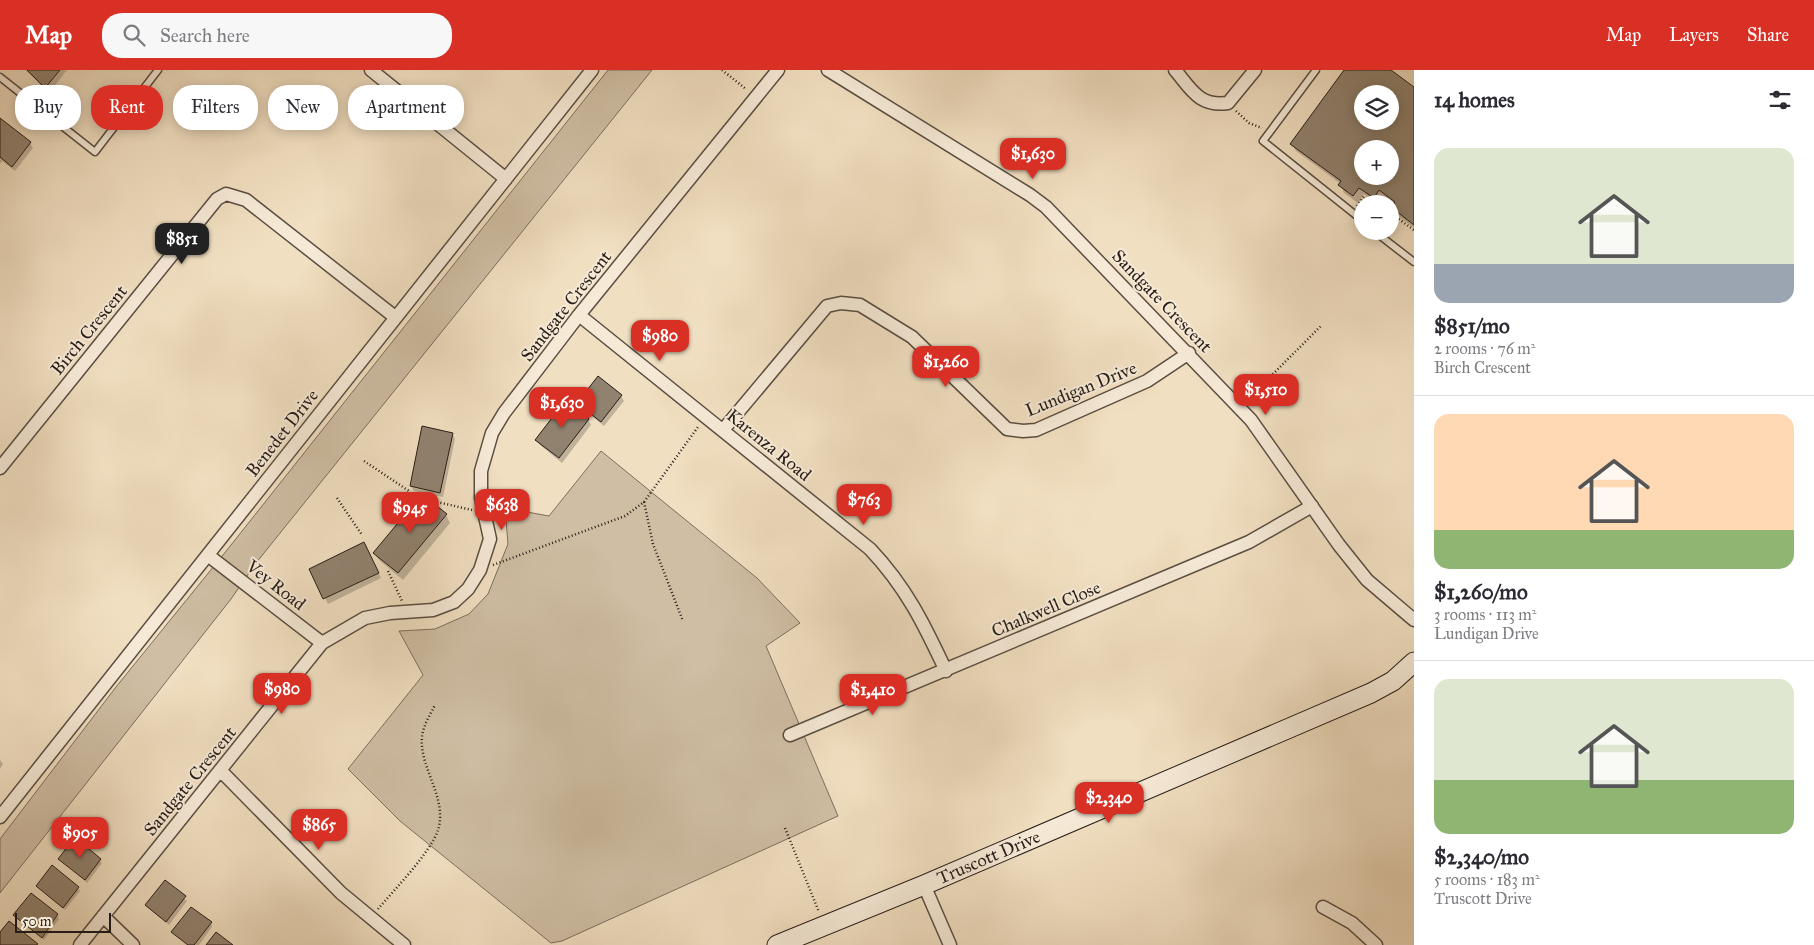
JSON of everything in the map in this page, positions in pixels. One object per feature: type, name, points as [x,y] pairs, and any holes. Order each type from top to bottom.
[{"type":"street","points":[[371,70],[506,179]]},
{"type":"street","name":"Benedet Drive","points":[[0,817],[209,556],[395,316],[592,70]]},
{"type":"street","name":"Sandgate Crescent","points":[[80,945],[322,643],[365,618],[433,610],[454,602],[468,589],[480,570],[490,539],[481,498],[482,471],[492,432],[504,413],[579,316],[778,70]]},
{"type":"street","name":"Sandgate Crescent","points":[[828,70],[1030,195],[1046,207],[1189,353],[1239,407],[1272,447],[1338,545],[1367,580],[1414,620]]},
{"type":"street","points":[[1175,70],[1200,99],[1214,105],[1228,103],[1255,70]]},
{"type":"street","name":"Birch Crescent","points":[[0,468],[216,200],[226,194],[246,200],[395,316]]},
{"type":"street","name":"Lundigan Drive","points":[[724,430],[827,306],[841,302],[860,305],[912,336],[1007,429],[1036,430],[1148,381],[1189,353]]},
{"type":"street","name":"Karenza Road","points":[[579,316],[707,416],[870,549],[889,569],[919,614],[946,671]]},
{"type":"street","name":"Chalkwell Close","points":[[790,735],[1250,542],[1312,506]]},
{"type":"street","name":"Vey Road","points":[[209,556],[322,643]]},
{"type":"street","name":"Truscott Drive","points":[[777,945],[924,885],[1371,693],[1393,682],[1414,662]]},
{"type":"street","points":[[221,771],[341,893],[404,945]]},
{"type":"street","points":[[924,885],[950,945]]},
{"type":"street","points":[[1323,907],[1352,923],[1376,945]]},
{"type":"street","points":[[103,916],[133,945]]},
{"type":"lane","points":[[0,77],[95,152],[158,70]]},
{"type":"lane","points":[[1316,70],[1263,141],[1353,212]]},
{"type":"lane","points":[[1386,240],[1414,262]]},
{"type":"path","points":[[722,70],[756,97]]},
{"type":"path","points":[[1228,103],[1250,123],[1270,132]]},
{"type":"path","points":[[1399,219],[1414,230]]},
{"type":"path","points":[[1239,407],[1322,325]]},
{"type":"path","points":[[480,570],[625,516],[644,502],[707,416]]},
{"type":"path","points":[[364,461],[409,491]]},
{"type":"path","points":[[337,498],[362,535]]},
{"type":"path","points":[[437,502],[484,513]]},
{"type":"path","points":[[644,502],[653,544],[683,621]]},
{"type":"path","points":[[388,571],[407,612]]},
{"type":"path","points":[[371,918],[431,843],[438,830],[440,816],[438,802],[423,750],[422,736],[435,705]]},
{"type":"path","points":[[785,828],[825,925]]},
{"type":"shaded area","points":[[608,70],[652,70],[256,563],[231,599],[0,893],[0,839],[116,687]]},
{"type":"shaded area","points":[[601,451],[757,578],[800,623],[766,646],[838,816],[562,941],[551,943],[400,821],[348,769],[423,675],[399,631],[435,629],[469,614],[488,594],[508,544],[505,508],[549,516]]},
{"type":"building","points":[[27,70],[60,70],[48,85],[42,85]]},
{"type":"building","points":[[1344,70],[1391,70],[1414,87],[1414,225],[1399,213],[1399,195],[1386,195],[1379,190],[1376,195],[1370,195],[1359,188],[1353,196],[1338,185],[1341,181],[1290,144]]},
{"type":"building","points":[[0,118],[31,142],[12,167],[0,157]]},
{"type":"building","points":[[598,376],[622,395],[601,422],[577,403]]},
{"type":"building","points":[[565,401],[589,419],[559,458],[535,440]]},
{"type":"building","points":[[422,426],[453,433],[440,493],[410,486]]},
{"type":"building","points":[[422,494],[447,514],[398,573],[373,553]]},
{"type":"building","points":[[364,542],[379,573],[323,599],[309,569]]},
{"type":"building","points":[[75,837],[101,859],[85,880],[58,859]]},
{"type":"building","points":[[52,865],[79,887],[63,908],[36,886]]},
{"type":"building","points":[[165,880],[186,896],[166,922],[145,905]]},
{"type":"building","points":[[31,893],[58,914],[42,938],[13,915]]},
{"type":"building","points":[[191,907],[212,922],[194,945],[188,945],[171,932]]},
{"type":"building","points":[[9,921],[38,944],[0,945],[0,932]]},
{"type":"building","points":[[216,932],[233,945],[206,945]]}]
